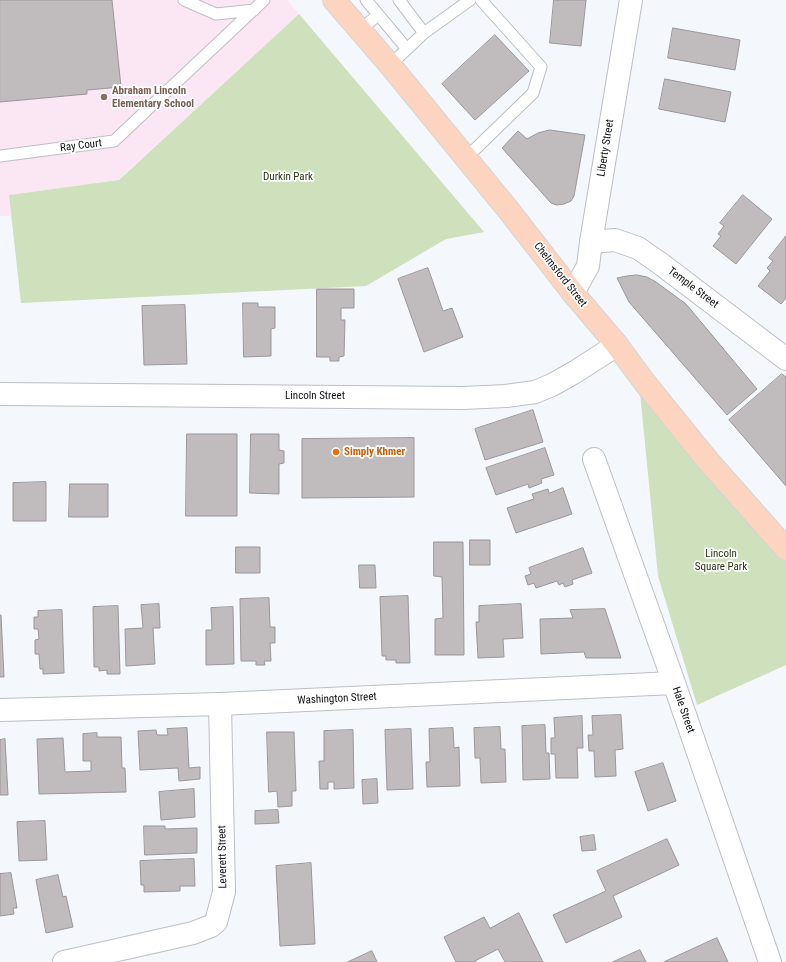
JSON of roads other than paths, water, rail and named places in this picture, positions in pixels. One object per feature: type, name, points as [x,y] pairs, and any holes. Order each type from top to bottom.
[{"type":"main road","name":"Chelmsford Street","points":[[342,5],[360,30],[510,212],[709,462],[786,549]]},
{"type":"street","name":"Liberty Street","points":[[573,293],[588,266],[631,0]]},
{"type":"street","name":"Temple Street","points":[[591,242],[615,240],[638,248],[786,359]]},
{"type":"street","name":"Lincoln Street","points":[[0,394],[456,398],[506,396],[535,392],[552,385],[617,345]]},
{"type":"street","name":"Hale Street","points":[[594,459],[674,683],[770,962]]},
{"type":"street","name":"Washington Street","points":[[0,710],[220,704],[674,683]]},
{"type":"street","name":"Leverett Street","points":[[64,962],[193,933],[212,926],[216,922],[224,892],[220,704]]},
{"type":"lane","points":[[184,0],[216,14],[254,10]]},
{"type":"lane","name":"Ray Court","points":[[0,156],[114,141],[264,0]]},
{"type":"lane","points":[[366,0],[407,49]]},
{"type":"lane","points":[[390,65],[424,33],[470,0]]},
{"type":"lane","points":[[466,158],[533,92],[541,67],[481,0]]},
{"type":"lane","points":[[403,3],[424,33]]},
{"type":"lane","points":[[360,30],[378,15]]},
{"type":"place","name":"Abraham Lincoln Elementary School","points":[[104,97]]},
{"type":"place","name":"Simply Khmer","points":[[336,452]]},
{"type":"park label","name":"Durkin Park","points":[[288,177]]},
{"type":"park label","name":"Lincoln Square Park","points":[[721,560]]}]
